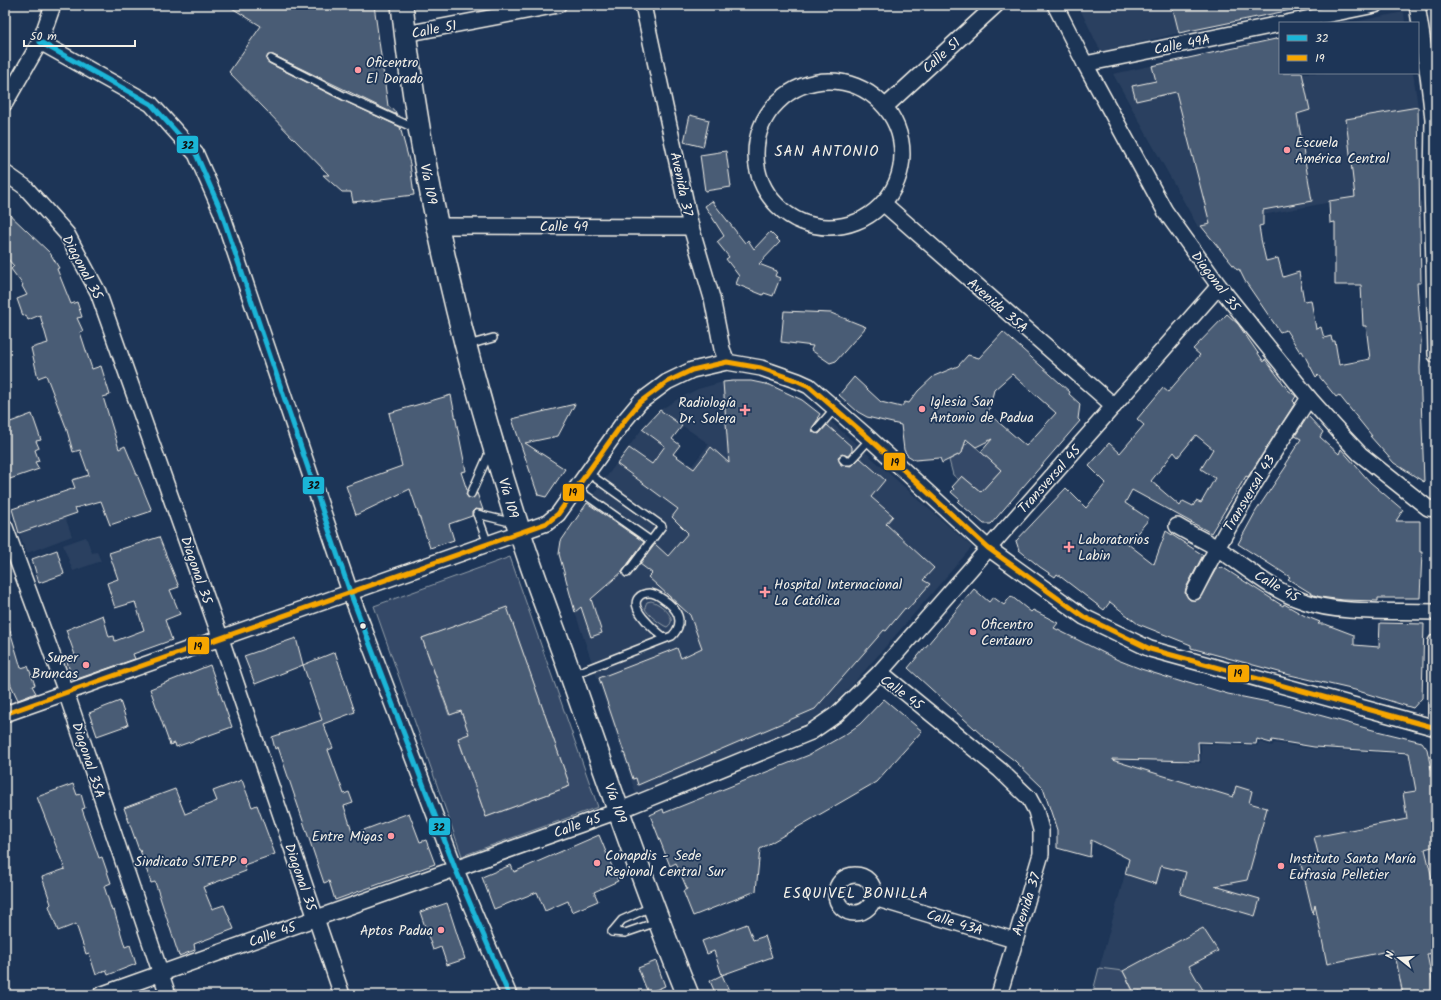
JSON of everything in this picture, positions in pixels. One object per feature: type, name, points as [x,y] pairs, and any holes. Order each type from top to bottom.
[{"type":"main road","name":"Vía 109","points":[[402,5],[419,130],[437,226],[465,346],[493,444],[518,529],[618,810],[688,995]]},
{"type":"street","points":[[5,103],[40,42],[53,5]]},
{"type":"street","name":"Calle 51","points":[[405,34],[558,5]]},
{"type":"street","name":"Avenida 37","points":[[643,5],[691,227],[712,298],[722,349],[727,362]]},
{"type":"street","name":"Calle 51","points":[[886,106],[996,5]]},
{"type":"street","name":"Diagonal 35","points":[[1055,5],[1085,64],[1165,211],[1219,286],[1309,398],[1360,454],[1428,508],[1436,509]]},
{"type":"street","points":[[1291,22],[1375,5]]},
{"type":"street","points":[[1417,5],[1432,74],[1436,355]]},
{"type":"street","name":"Calle 49A","points":[[1085,64],[1279,24]]},
{"type":"street","points":[[40,42],[151,104],[196,154],[221,211],[350,592],[455,868],[508,995]]},
{"type":"street","points":[[824,80],[848,82],[870,92],[886,106],[897,127],[902,146],[901,167],[895,186],[883,203],[864,218],[842,227],[818,227],[795,220],[776,205],[762,186],[756,163],[756,139],[765,116],[781,98],[801,85],[824,80]]},
{"type":"street","name":"Diagonal 35","points":[[5,173],[25,187],[66,234],[98,292],[221,638],[342,995]]},
{"type":"street","name":"Avenida 35A","points":[[883,203],[1114,406]]},
{"type":"street","name":"Calle 49","points":[[437,226],[691,227]]},
{"type":"street","name":"Transversal 45","points":[[880,672],[1219,286]]},
{"type":"street","points":[[5,714],[488,544],[518,529],[552,520],[577,489],[625,420],[646,397],[678,375],[698,368],[727,362],[761,368],[809,386],[870,439],[988,548],[1084,617],[1150,649],[1436,728]]},
{"type":"street","name":"Transversal 43","points":[[1194,592],[1216,548],[1274,450],[1309,398]]},
{"type":"street","name":"Diagonal 35A","points":[[5,526],[66,692],[168,995]]},
{"type":"street","name":"Calle 45","points":[[1177,526],[1216,548],[1285,594],[1314,604],[1344,609],[1436,612]]},
{"type":"street","points":[[1436,642],[1436,715]]},
{"type":"street","name":"Calle 45","points":[[100,995],[618,810],[810,732],[837,714],[880,672],[1000,770],[1029,798],[1036,811]]},
{"type":"street","name":"Avenida 37","points":[[999,995],[1014,940],[1041,854],[1041,830],[1036,811]]},
{"type":"street","name":"Calle 43A","points":[[874,898],[1014,940]]},
{"type":"lane","points":[[271,59],[344,96],[419,130]]},
{"type":"lane","points":[[465,346],[493,338]]},
{"type":"lane","points":[[817,429],[834,408]]},
{"type":"lane","points":[[842,459],[845,461],[850,461],[870,439]]},
{"type":"lane","points":[[471,494],[493,444]]},
{"type":"lane","points":[[588,473],[662,526],[627,573]]},
{"type":"lane","points":[[577,489],[651,541]]},
{"type":"lane","points":[[488,544],[478,514],[518,529]]},
{"type":"lane","points":[[571,676],[672,636],[677,631],[680,620],[677,611],[657,595],[649,593],[642,594],[637,598],[636,605],[639,613],[665,638]]},
{"type":"lane","points":[[657,913],[625,934],[612,932],[622,920],[657,913]]},
{"type":"shaded area","points":[[1078,5],[1172,5],[1179,33],[1101,52]]},
{"type":"shaded area","points":[[1404,12],[1405,22],[1354,22]]},
{"type":"shaded area","name":"Escuela América Central","points":[[1279,38],[1279,74],[1413,74],[1418,107],[1420,194],[1364,201],[1363,196],[1198,227],[1113,74]]},
{"type":"shaded area","name":"Hospital Internacional La Católica","points":[[723,382],[729,462],[748,462],[773,386],[803,399],[821,413],[972,547],[853,684],[830,707],[808,722],[763,743],[636,794],[575,612],[621,573],[643,542],[587,503],[642,429],[692,466],[709,444],[660,410],[698,389]]},
{"type":"shaded area","points":[[969,441],[1001,470],[981,492],[962,476],[959,480],[953,475],[949,460],[962,453],[964,446]]},
{"type":"shaded area","points":[[65,517],[72,536],[27,553],[19,533]]},
{"type":"shaded area","points":[[86,537],[92,553],[97,552],[101,561],[73,571],[63,545]]},
{"type":"shaded area","points":[[510,557],[598,807],[462,856],[374,606]],"holes":[[[507,608],[570,786],[486,817],[458,739],[469,734],[461,711],[449,715],[422,638]]]},
{"type":"shaded area","points":[[651,601],[663,608],[670,616],[670,624],[667,627],[655,619],[646,610],[645,607],[647,602]]},
{"type":"shaded area","name":"Instituto Santa María Eufrasia Pelletier","points":[[1112,735],[1172,751],[1184,763],[1201,763],[1201,744],[1257,746],[1259,742],[1272,746],[1274,743],[1314,749],[1432,756],[1436,776],[1436,995],[1092,995],[1129,859],[1101,845],[1110,808]]},
{"type":"shaded area","points":[[1099,968],[1123,971],[1134,994],[1140,991],[1142,995],[1092,995]]},
{"type":"building","points":[[227,5],[374,5],[388,106],[395,111],[397,115],[273,55],[268,55],[266,60],[269,63],[342,100],[400,127],[410,164],[414,195],[353,202],[351,192],[342,192],[323,175],[329,175],[229,72],[261,26]]},
{"type":"building","points":[[1172,5],[1290,5],[1291,10],[1179,33]]},
{"type":"building","points":[[1279,38],[1279,74],[1302,74],[1310,110],[1297,114],[1312,201],[1263,210],[1263,225],[1259,226],[1266,261],[1278,258],[1283,277],[1299,272],[1304,301],[1311,300],[1316,329],[1321,327],[1324,338],[1331,336],[1332,341],[1335,341],[1339,365],[1370,359],[1366,326],[1363,326],[1361,285],[1335,285],[1335,222],[1330,223],[1329,201],[1355,197],[1346,119],[1418,107],[1421,283],[1417,283],[1421,341],[1420,368],[1424,482],[1394,463],[1370,436],[1372,436],[1339,395],[1336,397],[1318,375],[1316,377],[1302,351],[1300,352],[1286,330],[1280,332],[1245,281],[1239,269],[1237,270],[1201,226],[1210,224],[1176,92],[1136,101],[1132,86],[1156,81],[1152,66]]},
{"type":"building","points":[[690,115],[709,120],[703,147],[684,142]]},
{"type":"building","points":[[726,151],[731,187],[705,191],[700,155]]},
{"type":"building","points":[[712,201],[745,243],[748,240],[754,249],[770,232],[780,242],[759,264],[777,271],[775,276],[780,278],[773,296],[764,293],[763,295],[736,284],[739,276],[726,259],[729,257],[717,242],[724,236],[705,206]]},
{"type":"building","points":[[5,210],[50,253],[59,268],[57,269],[71,304],[77,302],[82,317],[77,318],[83,331],[80,332],[92,369],[101,366],[110,395],[103,397],[119,449],[125,446],[152,511],[110,525],[101,501],[75,508],[77,513],[19,533],[12,509],[75,488],[72,480],[89,475],[80,450],[73,452],[66,427],[46,375],[38,378],[31,348],[48,343],[40,315],[28,320],[26,315],[23,316],[17,299],[27,295],[22,286],[23,285],[11,269],[14,266],[5,256]]},
{"type":"building","points":[[784,311],[831,313],[866,327],[836,361],[830,363],[811,350],[813,346],[781,342]]},
{"type":"building","points":[[1227,314],[1238,324],[1264,362],[1265,359],[1288,390],[1296,396],[1293,401],[1295,403],[1248,477],[1246,476],[1211,533],[1132,490],[1125,503],[1149,519],[1128,544],[1154,564],[1166,531],[1203,555],[1186,588],[1185,593],[1190,600],[1199,599],[1216,569],[1222,567],[1283,606],[1284,604],[1305,616],[1320,622],[1318,624],[1325,624],[1354,635],[1354,645],[1379,647],[1380,623],[1424,624],[1422,698],[1413,708],[1355,690],[1290,675],[1191,648],[1191,645],[1138,624],[1110,602],[1104,610],[1057,574],[1055,577],[1019,550],[1016,541],[1066,488],[1086,508],[1106,483],[1089,466],[1109,443],[1120,453],[1144,425],[1137,419],[1163,388],[1168,392],[1200,355],[1193,349]],"holes":[[[1196,435],[1213,449],[1201,469],[1215,478],[1201,503],[1196,501],[1193,506],[1183,501],[1180,506],[1151,481],[1174,452],[1178,457]]]},
{"type":"building","points":[[1003,332],[1070,392],[1069,394],[1080,404],[1078,419],[1080,421],[991,524],[984,524],[958,502],[960,500],[951,492],[954,489],[952,487],[962,476],[981,492],[1001,470],[981,452],[992,439],[976,447],[966,439],[962,453],[942,463],[940,458],[915,460],[907,455],[904,450],[901,425],[867,417],[858,412],[839,395],[854,377],[881,402],[901,407],[905,402],[909,403],[918,391],[934,376],[958,366],[968,355],[979,358]],"holes":[[[1012,374],[1056,413],[1026,446],[988,413],[994,390]]]},
{"type":"building","name":"Hospital Internacional La Católica","points":[[751,381],[770,385],[802,400],[820,414],[812,428],[813,432],[819,434],[827,425],[852,447],[852,451],[848,456],[842,454],[838,457],[841,465],[852,466],[860,458],[885,480],[871,497],[893,516],[886,524],[934,568],[923,580],[930,584],[907,610],[905,608],[886,631],[884,630],[815,709],[638,785],[636,778],[633,779],[599,678],[677,648],[681,658],[702,648],[690,615],[648,577],[652,573],[640,564],[655,544],[668,556],[688,533],[672,517],[678,509],[617,464],[629,448],[652,464],[665,446],[642,429],[660,410],[682,426],[672,439],[680,445],[673,454],[694,469],[711,447],[729,463],[723,382]]},
{"type":"building","points":[[451,395],[466,471],[461,472],[467,490],[466,495],[472,499],[477,493],[483,510],[475,509],[472,512],[472,516],[449,524],[454,540],[430,548],[410,489],[356,515],[346,486],[402,466],[389,413]]},
{"type":"building","points":[[575,404],[558,436],[525,443],[565,469],[546,497],[538,495],[512,419]]},
{"type":"building","points":[[32,414],[41,440],[36,441],[39,448],[35,450],[39,461],[35,462],[39,469],[7,480],[5,472],[5,424]]},
{"type":"building","points":[[1308,416],[1323,432],[1320,437],[1339,454],[1341,449],[1370,482],[1403,510],[1396,521],[1420,521],[1420,552],[1422,552],[1420,598],[1378,598],[1378,601],[1343,600],[1320,597],[1288,579],[1290,577],[1238,544],[1256,511],[1287,465],[1285,464],[1301,439],[1295,436]]},
{"type":"building","points":[[587,503],[644,542],[622,572],[591,599],[602,633],[591,637],[581,607],[575,612],[559,554],[561,541]]},
{"type":"building","points":[[159,537],[179,587],[170,590],[180,614],[165,620],[172,640],[133,654],[135,659],[77,679],[72,678],[66,658],[75,655],[66,630],[103,615],[109,637],[114,636],[115,641],[144,630],[135,602],[115,608],[107,583],[118,579],[109,553]]},
{"type":"building","points":[[57,550],[64,574],[39,583],[32,559]]},
{"type":"building","points":[[974,589],[989,602],[993,597],[1004,605],[1011,596],[1031,612],[1033,610],[1058,623],[1054,628],[1118,660],[1141,669],[1185,683],[1185,681],[1228,694],[1283,705],[1422,742],[1427,749],[1436,794],[1436,832],[1432,833],[1435,846],[1425,849],[1436,895],[1436,953],[1427,954],[1435,995],[1403,995],[1396,959],[1394,959],[1392,950],[1327,964],[1315,905],[1313,914],[1300,860],[1319,857],[1314,837],[1407,819],[1403,793],[1416,791],[1409,753],[1314,747],[1272,740],[1271,743],[1257,739],[1256,744],[1198,742],[1199,761],[1112,759],[1233,797],[1236,786],[1252,791],[1249,803],[1267,808],[1247,880],[1215,886],[1260,899],[1255,916],[1180,894],[1186,872],[1161,866],[1156,884],[1125,874],[1129,859],[1091,840],[1090,857],[1057,848],[1057,830],[1043,788],[1015,761],[985,738],[908,668]]},
{"type":"building","points":[[507,607],[570,786],[486,817],[458,738],[469,734],[461,711],[450,715],[422,638]]},
{"type":"building","points":[[8,624],[21,668],[28,666],[35,685],[32,686],[36,693],[18,700],[10,683],[7,669],[5,670],[5,625]]},
{"type":"building","points":[[296,638],[303,665],[255,684],[244,656]]},
{"type":"building","points":[[335,652],[355,712],[323,724],[333,748],[328,750],[344,794],[349,792],[353,803],[344,806],[353,834],[409,813],[420,842],[426,840],[435,864],[335,900],[329,881],[324,883],[278,747],[275,749],[272,737],[322,720],[303,665]]},
{"type":"building","points":[[210,665],[232,727],[176,747],[175,743],[170,745],[150,689]]},
{"type":"building","points":[[884,699],[922,731],[876,782],[760,849],[756,891],[693,916],[683,891],[687,889],[676,863],[670,866],[650,815],[663,809],[664,813],[809,755],[846,734],[860,724]]},
{"type":"building","points":[[120,701],[128,725],[97,736],[89,713]]},
{"type":"building","points":[[242,780],[252,807],[257,805],[275,854],[244,865],[246,871],[203,887],[212,909],[224,905],[234,929],[194,944],[195,950],[179,956],[155,882],[151,883],[124,808],[175,789],[185,814],[217,801],[213,791]]},
{"type":"building","points":[[73,784],[77,795],[81,794],[85,808],[82,809],[99,858],[102,857],[111,883],[104,886],[112,911],[114,910],[125,947],[130,945],[136,964],[108,975],[106,970],[96,975],[89,953],[86,954],[76,924],[58,931],[49,906],[51,904],[42,877],[65,869],[37,797]]},
{"type":"building","points":[[599,835],[618,881],[594,892],[598,901],[572,912],[568,901],[545,911],[537,892],[494,909],[482,877],[511,865],[514,872]]},
{"type":"building","name":"Aptos Padua","points":[[447,903],[465,959],[447,965],[441,947],[433,950],[420,912]]},
{"type":"building","points":[[747,924],[753,940],[765,936],[772,957],[722,975],[714,951],[707,954],[702,941]]},
{"type":"building","points":[[1203,928],[1218,951],[1189,966],[1206,995],[1142,995],[1140,991],[1135,994],[1123,971]]},
{"type":"building","points":[[656,961],[665,986],[648,993],[638,968]]},
{"type":"building","points":[[722,975],[731,995],[716,995],[710,981]]},
{"type":"waterway","points":[[5,21],[7,19],[8,5]]},
{"type":"transit line","name":"32","points":[[40,42],[151,104],[196,154],[221,211],[350,592],[455,868],[509,995]]},
{"type":"transit line","name":"19","points":[[5,714],[547,523],[558,514],[625,420],[640,402],[667,382],[692,370],[727,362],[761,368],[809,386],[870,439],[988,548],[1084,617],[1150,649],[1436,728]]},
{"type":"place","name":"Oficentro El Dorado","points":[[358,70]]},
{"type":"place","name":"Escuela América Central","points":[[1287,150]]},
{"type":"place","name":"Iglesia San Antonio de Padua","points":[[922,409]]},
{"type":"place","name":"Radiología Dr. Solera","points":[[745,410]]},
{"type":"place","name":"Laboratorios Labin","points":[[1069,547]]},
{"type":"place","name":"Hospital Internacional La Católica","points":[[765,592]]},
{"type":"place","name":"Oficentro Centauro","points":[[973,632]]},
{"type":"place","name":"Super Bruncas","points":[[86,665]]},
{"type":"place","name":"Entre Migas","points":[[391,836]]},
{"type":"place","name":"Sindicato SITEPP","points":[[244,861]]},
{"type":"place","name":"Conapdis - Sede Regional Central Sur","points":[[597,863]]},
{"type":"place","name":"Instituto Santa María Eufrasia Pelletier","points":[[1281,866]]},
{"type":"place","name":"Aptos Padua","points":[[441,930]]},
{"type":"district","name":"SAN ANTONIO","points":[[827,151]]},
{"type":"district","name":"ESQUIVEL BONILLA","points":[[856,893]]}]
